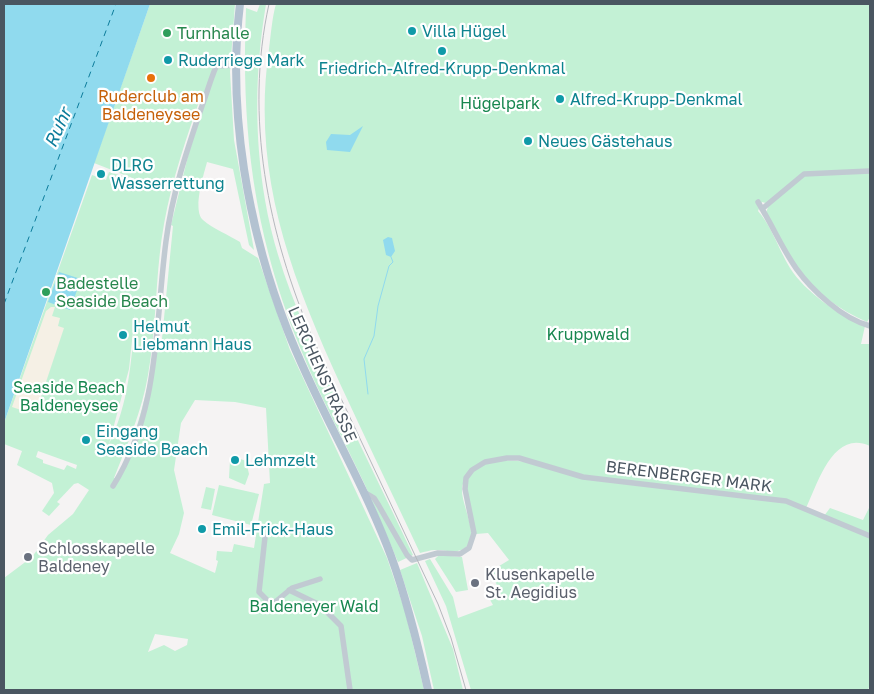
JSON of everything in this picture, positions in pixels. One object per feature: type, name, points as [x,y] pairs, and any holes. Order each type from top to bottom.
[{"type":"main road","name":"LERCHENSTRASSE","points":[[240,4],[237,61],[238,107],[247,182],[274,292],[301,362],[390,555],[404,597],[428,690]]},
{"type":"street","points":[[113,486],[131,452],[149,396],[157,349],[166,242],[174,195],[186,151],[219,60],[237,61]]},
{"type":"street","points":[[762,209],[804,174],[870,171]]},
{"type":"street","points":[[758,202],[789,260],[807,284],[836,308],[856,321],[870,326]]},
{"type":"street","name":"BERENBERGER MARK","points":[[362,492],[374,498],[410,559],[415,560],[438,553],[460,554],[469,548],[474,538],[464,489],[466,478],[476,467],[501,458],[519,458],[583,477],[786,501],[870,536]]},
{"type":"street","points":[[264,537],[263,572],[259,592],[268,601],[274,603],[289,590],[320,579]]},
{"type":"street","points":[[289,590],[320,605],[341,626],[350,690]]},
{"type":"green space","name":"Baldeneyer Wald","points":[[150,4],[235,4],[230,72],[234,140],[254,250],[249,245],[233,169],[207,162],[200,192],[200,215],[207,223],[240,242],[242,248],[258,258],[290,350],[387,558],[405,611],[424,690],[4,690],[4,578],[32,557],[48,535],[73,514],[89,490],[78,483],[74,484],[57,502],[60,504],[49,516],[42,511],[54,493],[52,483],[17,465],[22,451],[4,444],[4,423],[92,175],[106,180],[109,172],[140,181],[94,163]],"holes":[[[202,93],[208,94],[189,152],[171,225],[173,226],[161,349],[155,349],[140,415],[117,479],[114,478],[134,428],[145,388],[151,356],[164,224],[185,141]],[[135,313],[131,363],[125,396],[121,413],[109,444],[129,369]],[[195,400],[235,402],[266,408],[270,483],[264,484],[254,548],[234,544],[232,552],[217,551],[216,560],[218,561],[215,573],[170,553],[179,534],[184,513],[174,470],[181,423]],[[38,451],[77,465],[76,469],[67,465],[64,470],[43,463],[43,460],[36,457]],[[155,634],[188,639],[187,645],[175,651],[164,645],[148,652]]]},
{"type":"green space","points":[[260,4],[266,4],[258,78],[259,151],[261,175],[270,226],[277,252],[305,328],[413,555],[398,562],[365,485],[306,363],[283,303],[271,262],[253,180],[246,96],[246,8],[257,12]]},
{"type":"green space","points":[[276,4],[870,4],[870,317],[867,322],[837,306],[803,277],[792,262],[766,213],[769,204],[762,202],[758,211],[796,277],[823,302],[844,316],[865,326],[861,344],[870,344],[870,446],[857,443],[846,445],[837,452],[822,473],[806,508],[786,502],[870,536],[870,684],[868,690],[471,690],[446,606],[425,561],[430,559],[453,597],[458,618],[493,605],[489,598],[498,588],[491,571],[509,560],[488,533],[476,534],[466,487],[474,471],[464,481],[462,486],[462,495],[471,533],[471,540],[468,545],[457,551],[433,550],[420,553],[330,362],[296,276],[282,233],[272,189],[266,144],[265,97],[271,32]],"holes":[[[499,459],[527,459],[583,476],[520,461],[487,463],[479,468],[486,463]]]},
{"type":"green space","points":[[235,457],[246,461],[249,474],[245,485],[229,478],[230,460]]},
{"type":"green space","points":[[219,485],[259,494],[251,525],[212,515]]},
{"type":"green space","points":[[206,487],[215,489],[211,510],[201,508]]},
{"type":"green space","points":[[870,506],[870,535],[824,516],[830,508],[863,520]]},
{"type":"green space","points":[[439,555],[462,557],[468,590],[456,592],[435,559]]},
{"type":"green space","points":[[417,563],[453,649],[463,690],[434,690],[422,636],[400,570]]},
{"type":"sand","points":[[51,307],[55,307],[52,316],[60,318],[58,326],[64,328],[39,403],[33,401],[31,405],[24,403],[21,410],[12,407],[46,311]]},
{"type":"water","name":"Ruhr","points":[[4,4],[150,4],[4,423]]},
{"type":"water","points":[[363,126],[350,152],[327,150],[326,142],[331,134],[350,135]]},
{"type":"water","points":[[388,237],[392,238],[395,251],[391,257],[386,255],[383,240]]},
{"type":"water","points":[[59,272],[81,279],[70,310],[48,302]]},
{"type":"waterway","points":[[368,394],[364,359],[374,336],[378,306],[389,266],[393,262],[391,257]]},
{"type":"ferry route","points":[[4,304],[116,4]]},
{"type":"railway","points":[[269,4],[262,47],[259,89],[260,132],[273,217],[284,258],[297,299],[313,339],[438,604],[451,638],[466,690]]},
{"type":"place","name":"Villa Hügel","points":[[412,31]]},
{"type":"place","name":"Turnhalle","points":[[167,33]]},
{"type":"place","name":"Friedrich-Alfred-Krupp-Denkmal","points":[[442,51]]},
{"type":"place","name":"Ruderriege Mark","points":[[168,60]]},
{"type":"place","name":"Ruderclub am Baldeneysee","points":[[151,78]]},
{"type":"place","name":"Alfred-Krupp-Denkmal","points":[[560,99]]},
{"type":"place","name":"Neues Gästehaus","points":[[528,141]]},
{"type":"place","name":"DLRG Wasserrettung","points":[[101,174]]},
{"type":"place","name":"Badestelle Seaside Beach","points":[[46,292]]},
{"type":"place","name":"Helmut Liebmann Haus","points":[[123,335]]},
{"type":"place","name":"Eingang Seaside Beach","points":[[86,440]]},
{"type":"place","name":"Lehmzelt","points":[[235,460]]},
{"type":"place","name":"Emil-Frick-Haus","points":[[202,529]]},
{"type":"place","name":"Schlosskapelle Baldeney","points":[[28,557]]},
{"type":"place","name":"Klusenkapelle St. Aegidius","points":[[475,583]]},
{"type":"park label","name":"Hügelpark","points":[[500,103]]},
{"type":"park label","name":"Kruppwald","points":[[588,334]]},
{"type":"park label","name":"Seaside Beach Baldeneysee","points":[[69,396]]}]
